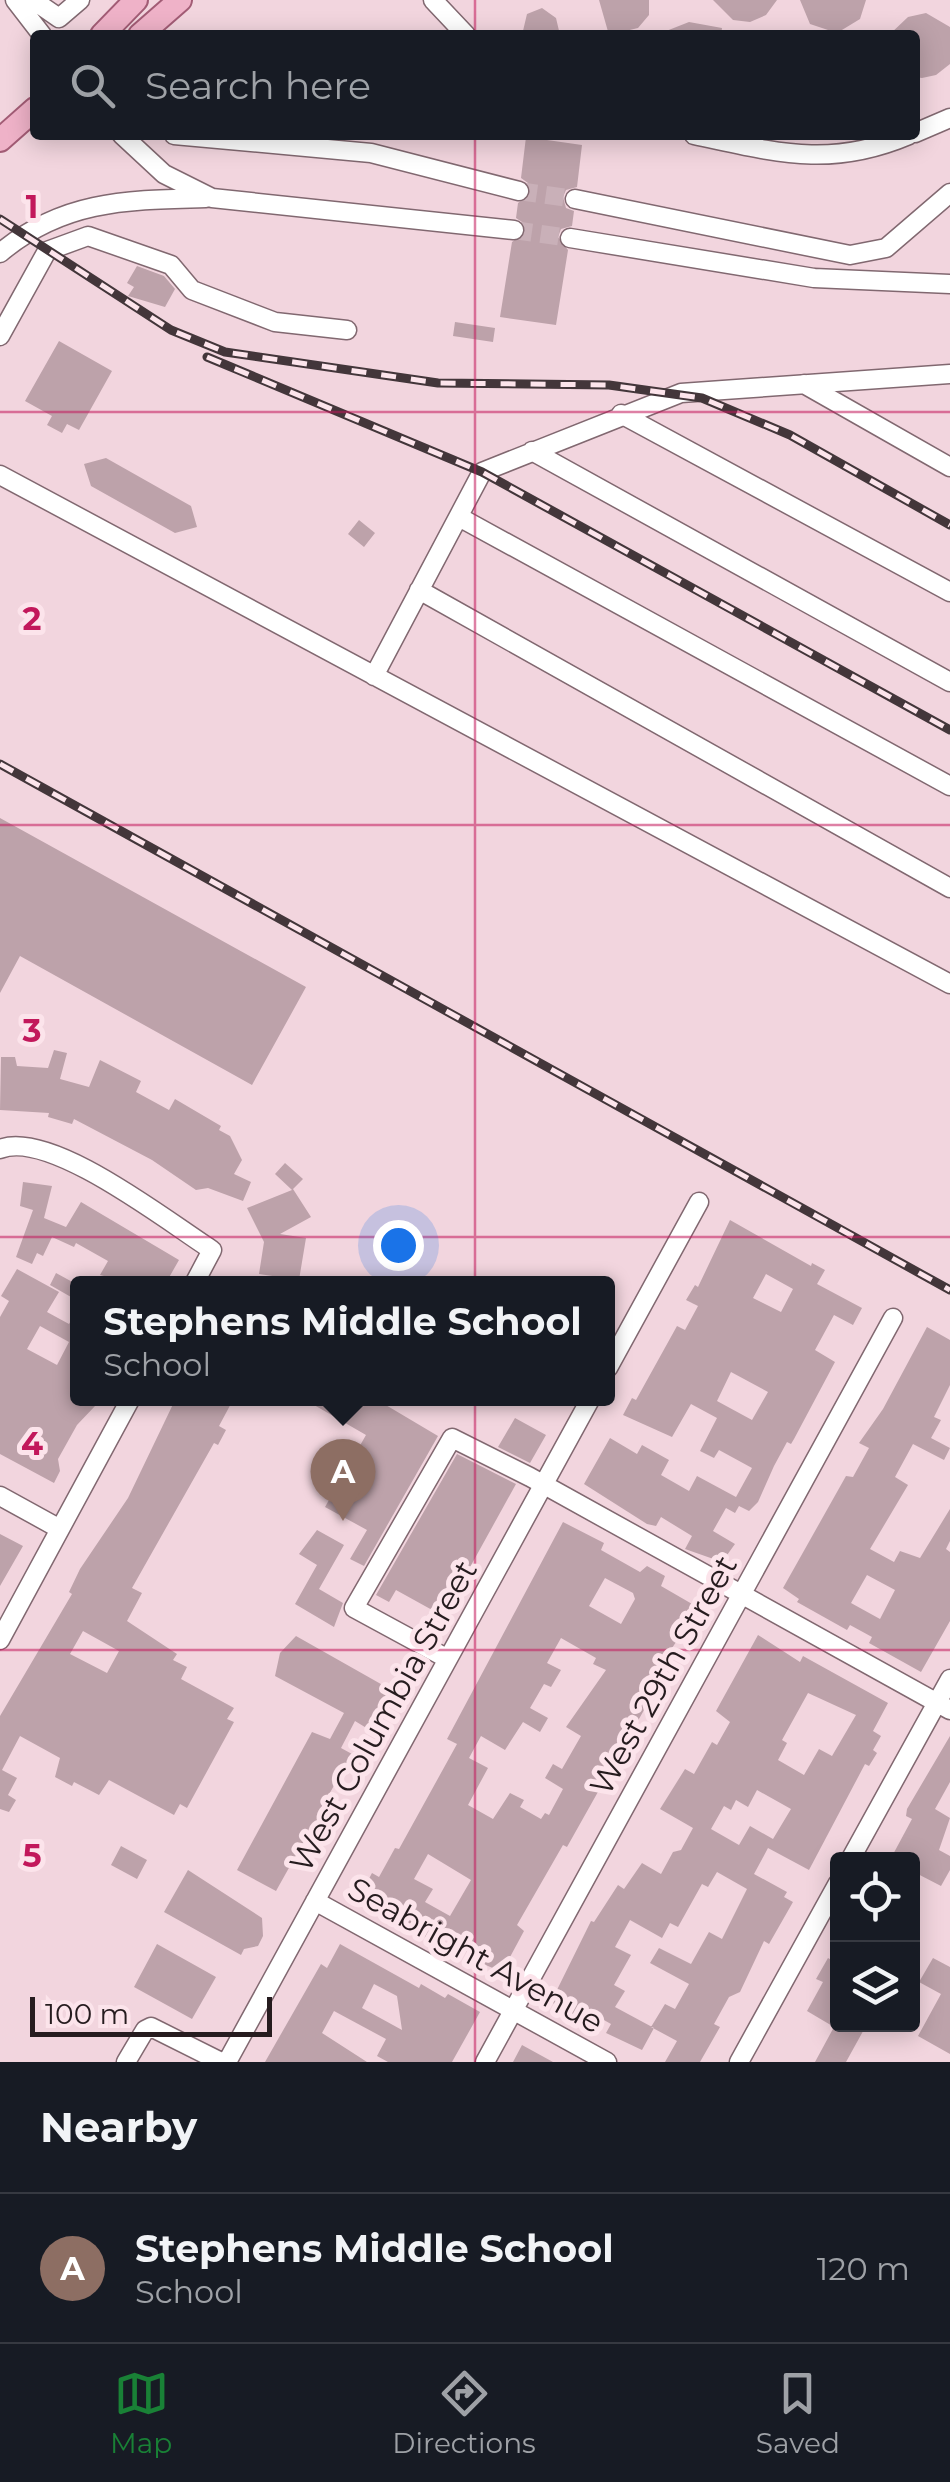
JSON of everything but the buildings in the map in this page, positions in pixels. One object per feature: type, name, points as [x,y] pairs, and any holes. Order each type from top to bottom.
[{"type":"main road","points":[[107,30],[136,0]]},
{"type":"main road","points":[[146,30],[180,0]]},
{"type":"main road","points":[[0,140],[30,113]]},
{"type":"street","points":[[15,0],[38,30]]},
{"type":"street","points":[[33,0],[59,18],[80,0]]},
{"type":"street","points":[[433,0],[461,30]]},
{"type":"street","points":[[920,131],[950,118]]},
{"type":"street","points":[[127,140],[164,174],[212,198]]},
{"type":"street","points":[[229,140],[371,153],[519,191]]},
{"type":"street","points":[[720,140],[812,158],[877,148],[897,140]]},
{"type":"street","points":[[575,199],[850,254],[886,248],[950,193]]},
{"type":"street","points":[[0,253],[21,233],[96,204],[212,198],[514,230]]},
{"type":"street","points":[[0,336],[48,251],[88,236],[171,265],[192,290],[275,322],[347,330]]},
{"type":"street","points":[[570,238],[814,278],[950,284]]},
{"type":"street","points":[[374,676],[482,472],[680,392],[950,374]]},
{"type":"street","points":[[804,384],[950,467]]},
{"type":"street","points":[[621,414],[950,592]]},
{"type":"street","points":[[532,451],[950,682]]},
{"type":"street","points":[[0,475],[950,984]]},
{"type":"street","points":[[459,516],[950,786]]},
{"type":"street","points":[[420,590],[950,888]]},
{"type":"street","points":[[0,1149],[14,1144],[67,1158],[212,1250],[198,1276]]},
{"type":"street","points":[[615,1355],[699,1202]]},
{"type":"street","name":"West 29th Street","points":[[485,2062],[893,1318]]},
{"type":"street","points":[[0,1640],[127,1406]]},
{"type":"street","name":"West Columbia Street","points":[[224,2062],[587,1406]]},
{"type":"street","points":[[448,1659],[354,1608],[448,1440],[456,1439],[944,1706]]},
{"type":"street","points":[[0,1496],[60,1529]]},
{"type":"street","points":[[855,1852],[944,1706],[950,1679]]},
{"type":"street","points":[[738,2062],[830,1897]]},
{"type":"street","name":"Seabright Avenue","points":[[316,1900],[607,2062]]},
{"type":"street","points":[[126,2062],[145,2030],[151,2027],[224,2062]]},
{"type":"tunnel","points":[[519,191],[575,199]]},
{"type":"tunnel","points":[[514,230],[570,238]]},
{"type":"railway","points":[[0,219],[171,330],[225,352],[438,383],[609,385],[702,398],[790,435],[950,525]]},
{"type":"railway","points":[[207,357],[482,472],[950,730]]},
{"type":"railway","points":[[0,764],[950,1290]]},
{"type":"place","name":"Stephens Middle School","points":[[343,1521]]}]
